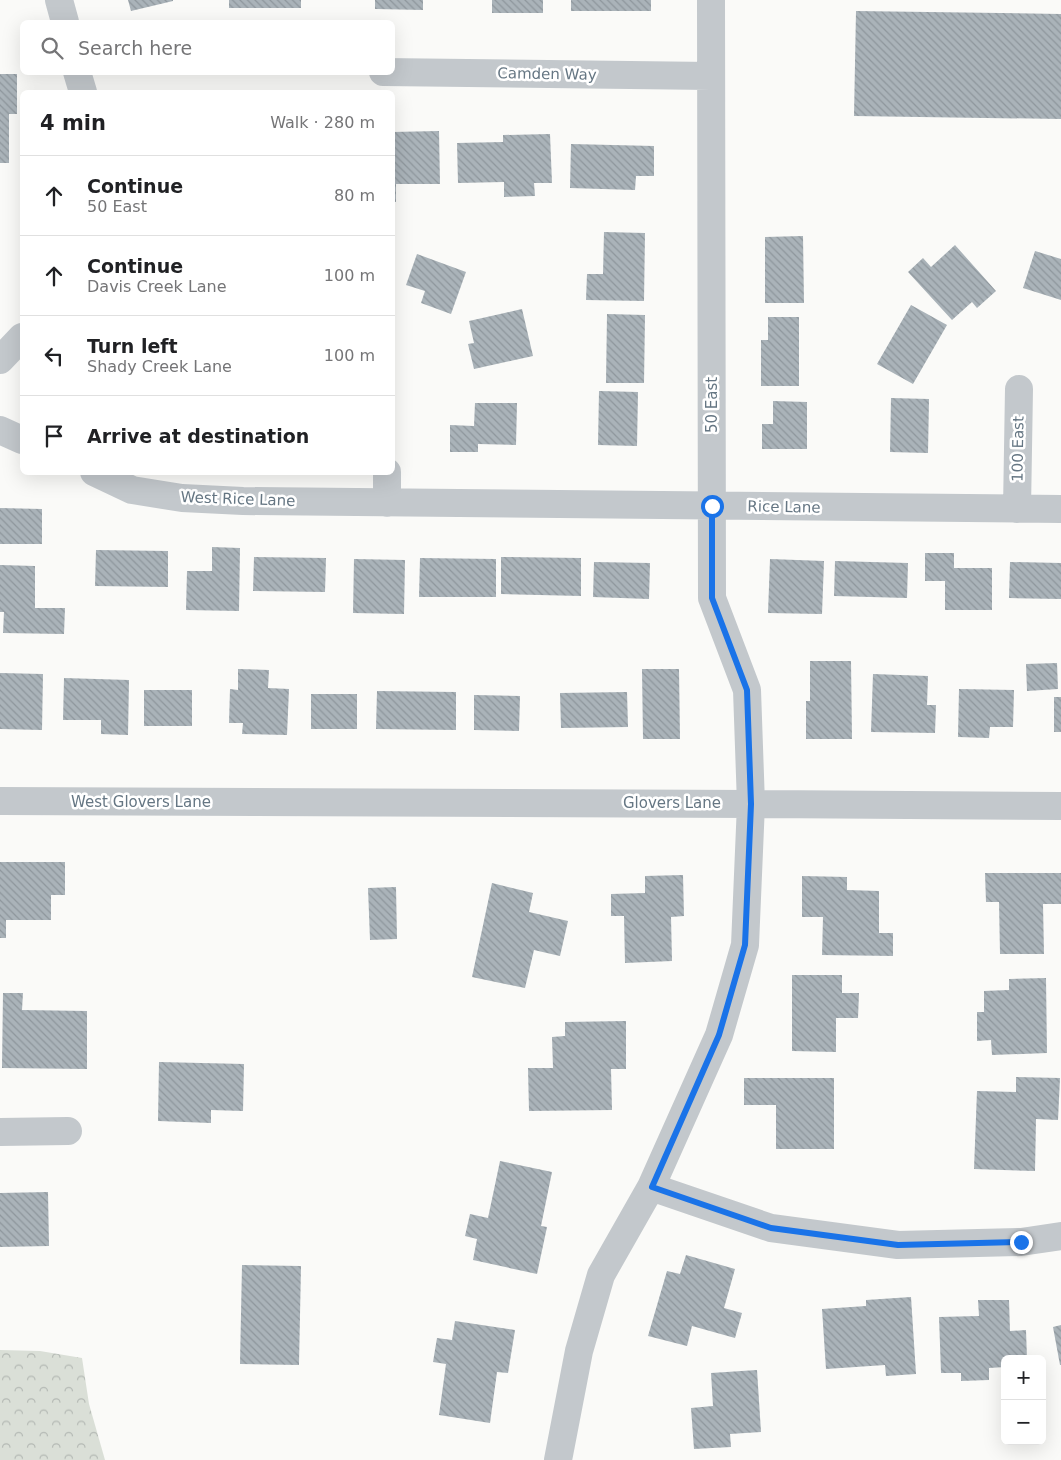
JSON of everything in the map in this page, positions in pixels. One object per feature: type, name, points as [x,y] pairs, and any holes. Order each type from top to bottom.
[{"type":"street","points":[[59,0],[64,20]]},
{"type":"street","name":"50 East","points":[[564,1459],[579,1351],[601,1275],[652,1187],[719,1035],[745,945],[751,804],[747,690],[712,598],[711,0]]},
{"type":"street","name":"Camden Way","points":[[395,72],[711,76]]},
{"type":"street","points":[[79,75],[82,90]]},
{"type":"street","points":[[0,360],[20,339]]},
{"type":"street","name":"100 East","points":[[1017,509],[1019,389]]},
{"type":"street","points":[[0,430],[20,439]]},
{"type":"street","name":"West Rice Lane","points":[[100,475],[132,490],[182,498],[243,502],[387,503]]},
{"type":"street","points":[[387,475],[387,503]]},
{"type":"street","name":"Rice Lane","points":[[387,503],[1061,509]]},
{"type":"street","name":"West Glovers Lane","points":[[0,801],[282,803]]},
{"type":"street","name":"Glovers Lane","points":[[282,803],[1061,806]]},
{"type":"street","points":[[0,1132],[68,1131]]},
{"type":"street","points":[[652,1187],[771,1228],[898,1245],[1021,1242],[1061,1236]]},
{"type":"green space","points":[[0,1350],[40,1351],[82,1358],[89,1404],[105,1460],[0,1460]]},
{"type":"building","points":[[128,0],[173,0],[173,1],[131,11]]},
{"type":"building","points":[[229,0],[301,0],[301,8],[229,8]]},
{"type":"building","points":[[375,0],[423,0],[423,10],[375,9]]},
{"type":"building","points":[[492,0],[543,0],[543,13],[492,13]]},
{"type":"building","points":[[571,0],[651,0],[651,11],[571,11]]},
{"type":"building","points":[[856,11],[1061,14],[1061,119],[854,116]]},
{"type":"building","points":[[0,74],[17,74],[17,114],[9,114],[9,163],[0,163]]},
{"type":"building","points":[[439,131],[440,184],[396,184],[396,202],[395,202],[395,132]]},
{"type":"building","points":[[550,134],[552,183],[534,183],[535,196],[504,197],[504,182],[458,183],[457,143],[503,142],[503,135]]},
{"type":"building","points":[[571,144],[654,146],[654,176],[636,176],[635,190],[570,188]]},
{"type":"building","points":[[604,232],[645,233],[644,301],[586,300],[587,274],[603,274]]},
{"type":"building","points":[[803,236],[804,303],[765,303],[765,237]]},
{"type":"building","points":[[955,245],[996,291],[977,308],[972,302],[952,320],[908,272],[923,258],[931,267]]},
{"type":"building","points":[[1035,251],[1061,259],[1061,300],[1023,288]]},
{"type":"building","points":[[417,254],[466,272],[451,314],[421,303],[425,291],[406,285]]},
{"type":"building","points":[[911,305],[947,325],[913,384],[877,364]]},
{"type":"building","points":[[522,309],[533,356],[474,369],[468,344],[474,343],[469,321]]},
{"type":"building","points":[[607,314],[645,315],[644,383],[606,383]]},
{"type":"building","points":[[768,317],[799,317],[799,386],[761,386],[761,340],[768,340]]},
{"type":"building","points":[[599,391],[638,392],[637,446],[598,445]]},
{"type":"building","points":[[891,398],[929,399],[928,453],[890,452]]},
{"type":"building","points":[[773,401],[807,402],[807,449],[762,449],[762,424],[773,424]]},
{"type":"building","points":[[475,403],[517,403],[516,445],[478,444],[478,452],[450,452],[450,425],[474,426]]},
{"type":"building","points":[[0,508],[42,509],[42,544],[0,544]]},
{"type":"building","points":[[212,547],[240,548],[239,611],[186,610],[187,571],[212,571]]},
{"type":"building","points":[[96,550],[168,551],[168,587],[95,586]]},
{"type":"building","points":[[925,553],[954,553],[954,568],[992,568],[992,610],[945,610],[945,581],[925,581]]},
{"type":"building","points":[[254,557],[326,558],[325,592],[253,591]]},
{"type":"building","points":[[501,557],[581,558],[581,596],[501,594]]},
{"type":"building","points":[[420,558],[496,559],[496,597],[419,597]]},
{"type":"building","points":[[354,559],[405,560],[404,614],[353,613]]},
{"type":"building","points":[[770,559],[824,561],[822,614],[768,613]]},
{"type":"building","points":[[835,561],[908,563],[907,598],[834,596]]},
{"type":"building","points":[[594,562],[650,563],[649,599],[593,597]]},
{"type":"building","points":[[1010,562],[1061,563],[1061,599],[1009,598]]},
{"type":"building","points":[[0,565],[35,566],[35,608],[65,608],[64,634],[3,633],[4,612],[0,612]]},
{"type":"building","points":[[810,661],[851,661],[852,739],[806,739],[806,701],[810,701]]},
{"type":"building","points":[[1057,663],[1058,689],[1027,691],[1026,664]]},
{"type":"building","points":[[238,669],[269,670],[268,688],[289,689],[287,735],[242,734],[243,723],[229,723],[230,689],[238,690]]},
{"type":"building","points":[[642,669],[679,669],[680,739],[643,739]]},
{"type":"building","points":[[0,673],[43,674],[42,730],[0,729]]},
{"type":"building","points":[[873,674],[928,676],[927,705],[936,705],[935,733],[871,732]]},
{"type":"building","points":[[64,678],[129,680],[128,735],[101,734],[101,720],[63,720]]},
{"type":"building","points":[[959,689],[1014,690],[1013,727],[990,727],[989,738],[958,737]]},
{"type":"building","points":[[144,690],[192,690],[192,726],[144,726]]},
{"type":"building","points":[[377,691],[456,692],[456,730],[376,729]]},
{"type":"building","points":[[627,692],[628,727],[561,728],[560,693]]},
{"type":"building","points":[[311,694],[357,694],[357,729],[311,729]]},
{"type":"building","points":[[474,695],[520,696],[519,731],[474,730]]},
{"type":"building","points":[[1054,697],[1061,697],[1061,732],[1054,732]]},
{"type":"building","points":[[0,862],[65,862],[65,895],[51,895],[51,920],[6,920],[6,938],[0,938]]},
{"type":"building","points":[[985,873],[1061,873],[1061,904],[1043,904],[1044,954],[1000,954],[999,902],[986,902]]},
{"type":"building","points":[[683,875],[684,916],[671,917],[672,961],[625,963],[624,916],[611,916],[611,894],[645,893],[645,876]]},
{"type":"building","points":[[802,876],[847,877],[847,890],[879,891],[879,933],[893,933],[893,956],[822,955],[823,917],[802,917]]},
{"type":"building","points":[[492,883],[533,893],[529,912],[568,921],[560,956],[534,950],[525,988],[472,977]]},
{"type":"building","points":[[396,887],[397,939],[370,940],[368,888]]},
{"type":"building","points":[[792,975],[842,975],[842,993],[859,993],[858,1018],[836,1018],[836,1052],[792,1051]]},
{"type":"building","points":[[1046,978],[1047,1053],[992,1055],[991,1040],[977,1041],[977,1012],[984,1012],[984,991],[1009,990],[1009,979]]},
{"type":"building","points":[[3,993],[23,993],[22,1010],[87,1011],[87,1069],[2,1068]]},
{"type":"building","points":[[626,1021],[626,1069],[611,1069],[612,1110],[529,1111],[528,1068],[553,1068],[552,1037],[565,1036],[565,1022]]},
{"type":"building","points":[[159,1062],[244,1064],[243,1111],[211,1110],[211,1123],[158,1121]]},
{"type":"building","points":[[1016,1077],[1060,1078],[1058,1120],[1036,1119],[1035,1171],[974,1169],[977,1091],[1016,1092]]},
{"type":"building","points":[[744,1078],[834,1078],[834,1149],[776,1149],[776,1105],[744,1105]]},
{"type":"building","points":[[500,1161],[552,1172],[541,1226],[547,1227],[537,1274],[473,1260],[477,1239],[465,1236],[470,1214],[488,1218]]},
{"type":"building","points":[[48,1192],[49,1246],[0,1247],[0,1193]]},
{"type":"building","points":[[686,1255],[735,1269],[724,1308],[742,1313],[735,1338],[692,1326],[687,1346],[648,1336],[667,1271],[680,1274]]},
{"type":"building","points":[[242,1265],[301,1266],[299,1365],[240,1364]]},
{"type":"building","points":[[911,1297],[916,1374],[886,1376],[885,1365],[826,1369],[822,1309],[866,1306],[866,1300]]},
{"type":"building","points":[[978,1300],[1009,1300],[1010,1331],[1026,1330],[1027,1355],[1001,1355],[1001,1367],[989,1368],[989,1380],[961,1381],[961,1373],[941,1373],[939,1317],[979,1316]]},
{"type":"building","points":[[455,1321],[515,1330],[508,1373],[497,1372],[490,1423],[439,1415],[446,1364],[433,1362],[437,1338],[452,1340]]},
{"type":"building","points":[[1061,1325],[1061,1365],[1060,1365],[1053,1327]]},
{"type":"building","points":[[757,1370],[761,1432],[730,1434],[731,1447],[694,1449],[691,1408],[713,1406],[711,1373]]},
{"type":"route","points":[[712,506],[712,598],[747,690],[751,804],[745,945],[719,1035],[652,1187],[771,1228],[898,1245],[1021,1242]]}]
